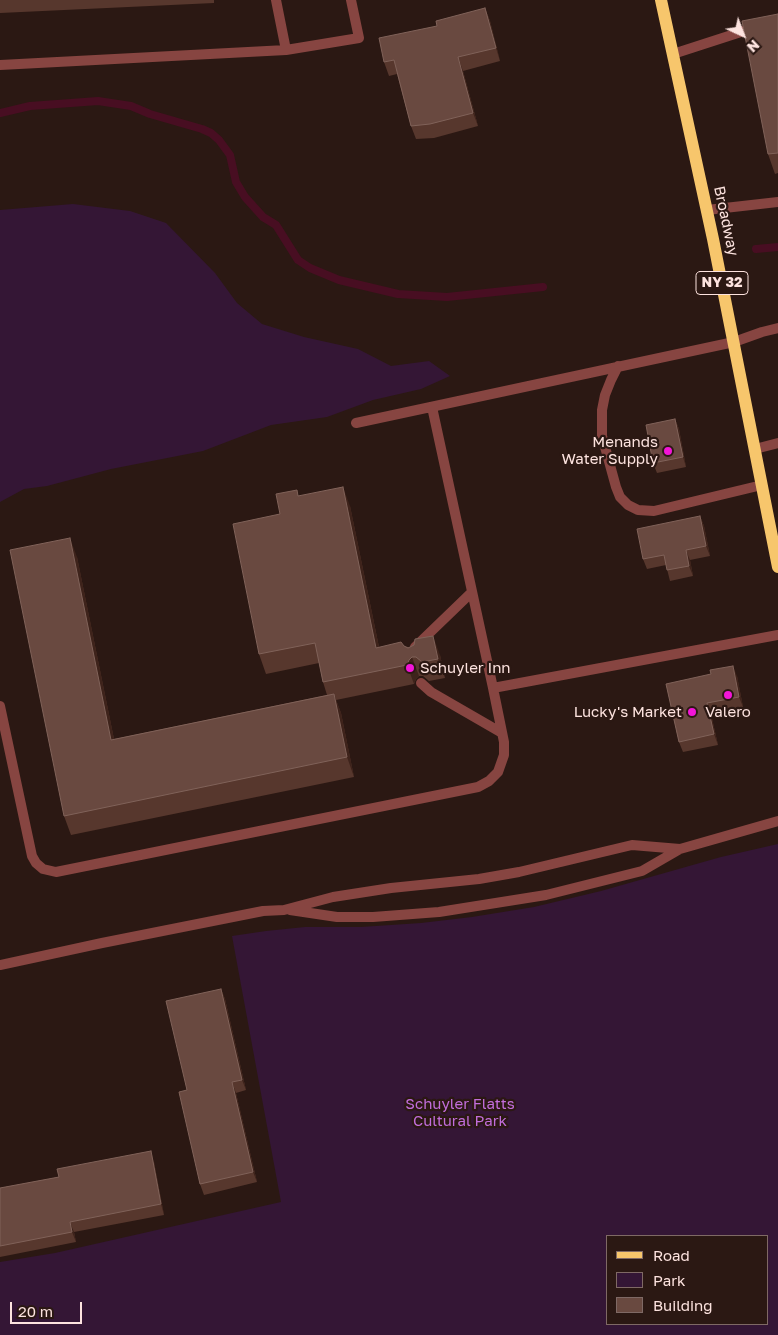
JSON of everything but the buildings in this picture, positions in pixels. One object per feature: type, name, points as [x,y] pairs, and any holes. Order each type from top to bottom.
[{"type":"main road","name":"Broadway","points":[[661,0],[707,210],[778,568]]},
{"type":"lane","points":[[276,0],[286,50]]},
{"type":"lane","points":[[0,65],[286,50],[359,38],[351,0]]},
{"type":"lane","points":[[673,54],[778,20]]},
{"type":"lane","points":[[707,210],[778,202]]},
{"type":"lane","points":[[356,423],[734,342],[778,328]]},
{"type":"lane","points":[[618,366],[605,395],[602,410],[602,436],[617,492],[628,505],[638,510],[649,511],[762,486]]},
{"type":"lane","points":[[0,706],[32,856],[36,864],[43,869],[56,872],[478,787],[489,781],[501,766],[504,754],[502,733],[494,688],[432,406]]},
{"type":"lane","points":[[755,449],[778,444]]},
{"type":"lane","points":[[415,660],[415,647],[472,592]]},
{"type":"lane","points":[[494,688],[778,635]]},
{"type":"lane","points":[[421,683],[431,692],[502,733]]},
{"type":"lane","points":[[0,965],[263,911],[284,910],[337,916],[373,917],[439,912],[546,895],[642,871],[680,849],[778,821]]},
{"type":"lane","points":[[284,910],[333,897],[487,878],[632,845],[680,849]]},
{"type":"green space","points":[[73,204],[130,211],[166,223],[215,273],[237,303],[262,324],[304,337],[358,349],[391,366],[429,361],[450,376],[421,389],[373,400],[327,417],[271,425],[203,451],[111,469],[47,486],[24,489],[0,502],[0,210]]},
{"type":"green space","name":"Schuyler Flatts Cultural Park","points":[[778,844],[778,1335],[0,1335],[0,1262],[55,1253],[281,1202],[232,936],[305,927],[361,927],[472,917],[534,907],[601,891],[721,857]]},
{"type":"waterway","points":[[0,113],[30,106],[98,101],[131,106],[150,114],[211,133],[230,155],[236,182],[245,197],[263,217],[276,225],[298,260],[310,268],[339,280],[398,294],[447,297],[543,287]]},
{"type":"waterway","points":[[756,249],[778,247]]},
{"type":"place","name":"Menands Water Supply","points":[[668,451]]},
{"type":"place","name":"Schuyler Inn","points":[[410,668]]},
{"type":"place","name":"Valero","points":[[728,695]]},
{"type":"place","name":"Lucky's Market","points":[[692,712]]}]
